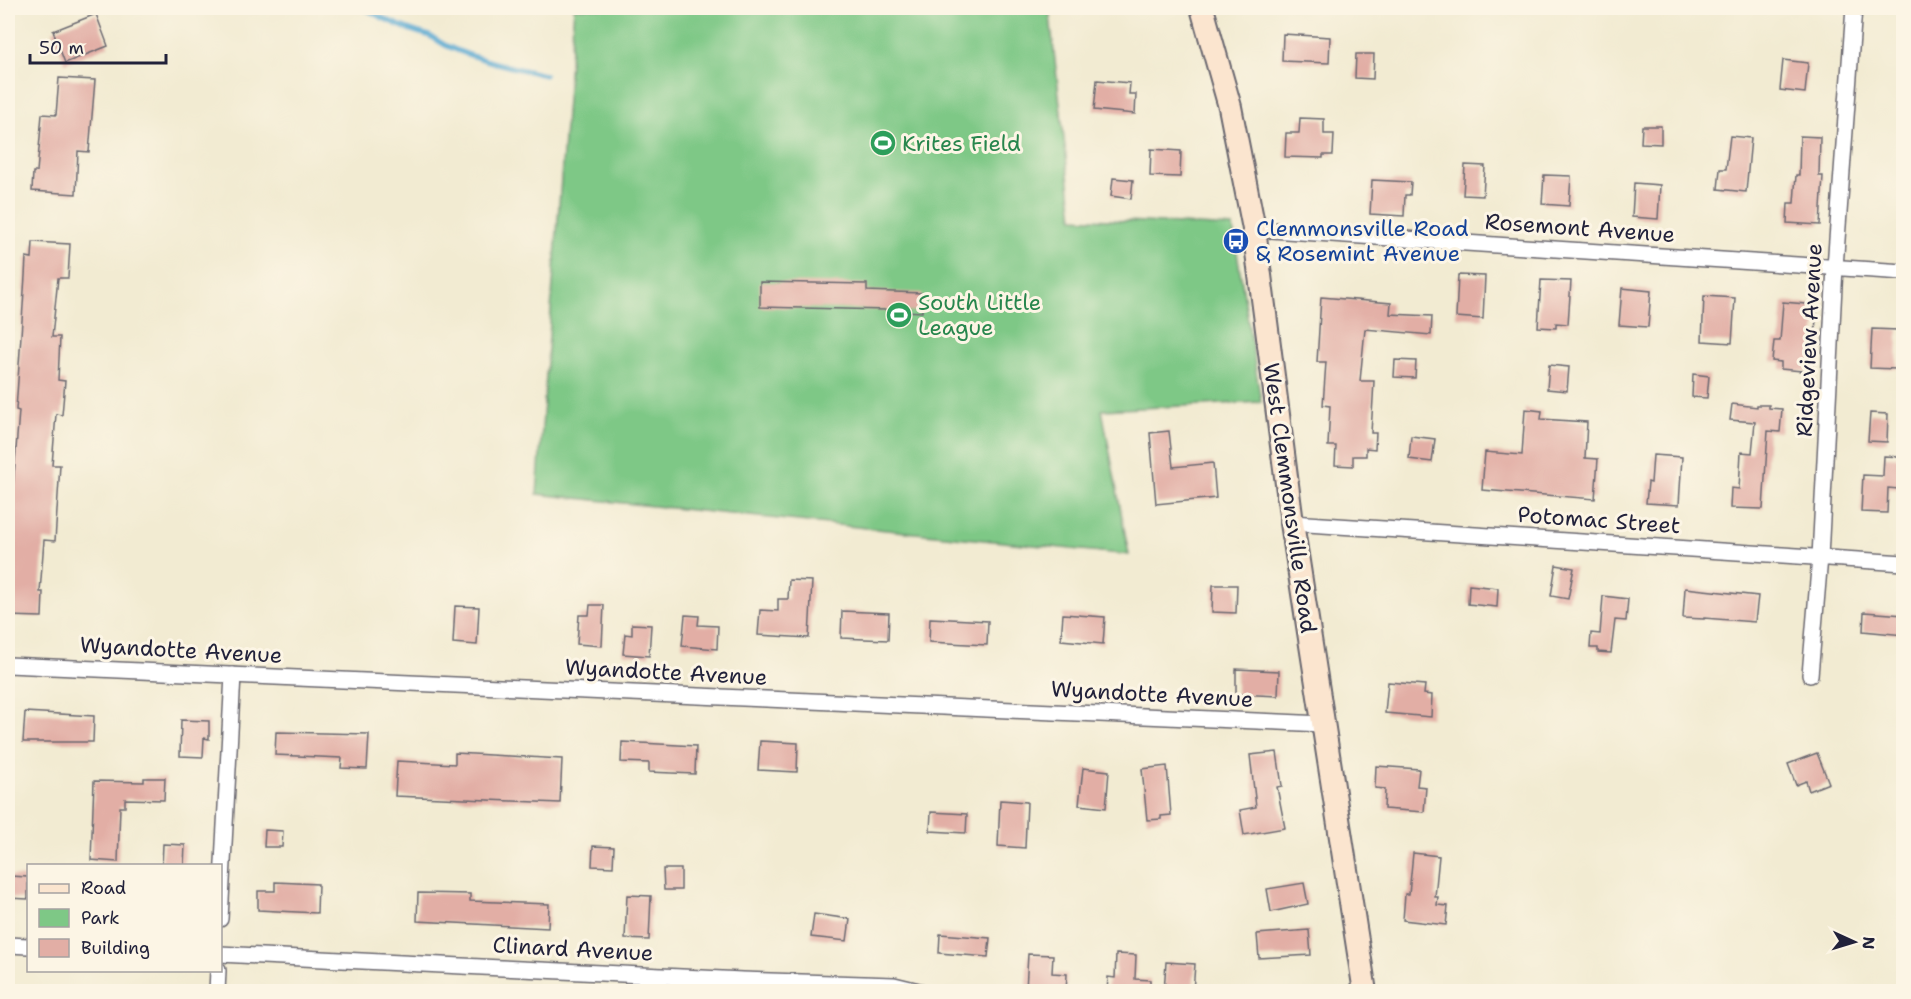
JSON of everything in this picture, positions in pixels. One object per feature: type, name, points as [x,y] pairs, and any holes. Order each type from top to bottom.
[{"type":"main road","name":"West Clemmonsville Road","points":[[1202,8],[1230,107],[1254,229],[1293,523],[1365,992]]},
{"type":"street","name":"Ridgeview Avenue","points":[[1810,675],[1820,557],[1835,267],[1854,8]]},
{"type":"street","name":"Rosemont Avenue","points":[[1254,229],[1904,272]]},
{"type":"street","name":"Potomac Street","points":[[1293,523],[1904,562]]},
{"type":"street","name":"Wyandotte Avenue","points":[[8,665],[1323,724]]},
{"type":"street","points":[[222,881],[233,675]]},
{"type":"street","points":[[8,945],[27,946]]},
{"type":"street","name":"Clinard Avenue","points":[[222,954],[742,980],[894,985],[923,992]]},
{"type":"street","points":[[217,992],[218,972]]},
{"type":"green space","name":"South Little League","points":[[574,8],[1049,8],[1073,218],[1233,227],[1261,402],[1102,410],[1129,555],[537,494]]},
{"type":"building","points":[[96,14],[108,46],[65,63],[53,31]]},
{"type":"building","points":[[1283,34],[1330,37],[1329,63],[1282,61]]},
{"type":"building","points":[[1356,54],[1374,54],[1373,79],[1355,78]]},
{"type":"building","points":[[1783,60],[1808,63],[1805,93],[1780,90]]},
{"type":"building","points":[[59,78],[95,80],[89,152],[78,151],[76,194],[32,191],[33,172],[37,172],[42,114],[56,115]]},
{"type":"building","points":[[1097,80],[1130,83],[1129,94],[1136,94],[1135,114],[1094,110]]},
{"type":"building","points":[[1300,118],[1324,119],[1324,134],[1334,134],[1333,155],[1323,155],[1323,158],[1285,157],[1286,133],[1299,133]]},
{"type":"building","points":[[1642,126],[1661,126],[1661,144],[1641,143]]},
{"type":"building","points":[[1730,136],[1751,138],[1746,192],[1718,189],[1720,169],[1726,169]]},
{"type":"building","points":[[1800,136],[1820,137],[1819,176],[1823,176],[1820,225],[1787,223],[1788,203],[1794,203],[1796,175],[1799,175]]},
{"type":"building","points":[[1151,149],[1181,151],[1180,177],[1150,176]]},
{"type":"building","points":[[1465,165],[1485,166],[1483,196],[1463,195]]},
{"type":"building","points":[[1544,175],[1571,176],[1569,206],[1542,204]]},
{"type":"building","points":[[1113,178],[1133,180],[1131,199],[1111,196]]},
{"type":"building","points":[[1372,180],[1411,182],[1410,195],[1405,195],[1404,216],[1370,214]]},
{"type":"building","points":[[1634,183],[1660,185],[1658,219],[1632,217]]},
{"type":"building","points":[[33,242],[70,244],[68,278],[58,278],[52,337],[60,337],[58,380],[65,381],[62,415],[56,414],[52,465],[60,465],[55,541],[44,540],[40,592],[43,592],[42,617],[8,616],[8,552],[19,411],[16,410],[26,257],[32,258]]},
{"type":"building","points":[[1458,275],[1485,276],[1483,319],[1456,317]]},
{"type":"building","points":[[1541,280],[1571,281],[1568,324],[1556,323],[1556,328],[1538,327]]},
{"type":"building","points":[[760,282],[867,284],[867,291],[922,293],[922,312],[760,307]]},
{"type":"building","points":[[1622,288],[1651,291],[1648,327],[1619,325]]},
{"type":"building","points":[[1704,296],[1735,298],[1732,343],[1702,341]]},
{"type":"building","points":[[1321,297],[1391,303],[1390,314],[1432,316],[1431,335],[1365,329],[1360,381],[1374,381],[1371,433],[1376,433],[1375,449],[1366,448],[1366,456],[1353,456],[1353,466],[1335,465],[1336,446],[1328,446],[1330,406],[1323,405],[1326,362],[1317,362]]},
{"type":"building","points":[[1783,302],[1817,305],[1812,372],[1781,369],[1781,362],[1772,361],[1774,341],[1780,341]]},
{"type":"building","points":[[1872,329],[1898,330],[1897,369],[1870,368]]},
{"type":"building","points":[[1395,360],[1416,361],[1415,378],[1394,377]]},
{"type":"building","points":[[1549,365],[1569,367],[1567,391],[1547,389]]},
{"type":"building","points":[[1693,374],[1709,376],[1707,398],[1692,397]]},
{"type":"building","points":[[1732,404],[1757,407],[1757,405],[1769,405],[1769,408],[1782,409],[1780,432],[1768,431],[1763,509],[1730,508],[1731,488],[1739,489],[1741,452],[1752,453],[1755,422],[1730,420]]},
{"type":"building","points":[[1525,409],[1542,411],[1541,419],[1587,422],[1585,458],[1598,459],[1595,499],[1482,490],[1485,452],[1522,455]]},
{"type":"building","points":[[1870,413],[1888,414],[1887,442],[1868,441]]},
{"type":"building","points":[[1169,431],[1173,467],[1213,463],[1216,498],[1156,504],[1150,433]]},
{"type":"building","points":[[1411,436],[1435,439],[1432,462],[1409,459]]},
{"type":"building","points":[[1653,455],[1682,457],[1679,505],[1646,503],[1648,482],[1651,483]]},
{"type":"building","points":[[1884,456],[1904,457],[1904,473],[1900,473],[1899,489],[1888,488],[1887,513],[1861,512],[1863,475],[1883,476]]},
{"type":"building","points":[[1556,565],[1574,568],[1568,599],[1551,596]]},
{"type":"building","points":[[789,580],[812,581],[809,638],[758,635],[760,610],[778,611],[778,599],[788,599]]},
{"type":"building","points":[[1213,585],[1237,585],[1236,613],[1212,612]]},
{"type":"building","points":[[1469,585],[1498,588],[1497,607],[1468,604]]},
{"type":"building","points":[[1685,588],[1758,596],[1755,622],[1683,618]]},
{"type":"building","points":[[1603,596],[1628,599],[1626,621],[1615,620],[1611,653],[1598,652],[1598,648],[1590,648],[1591,633],[1600,634]]},
{"type":"building","points":[[590,605],[604,605],[602,646],[577,644],[579,615],[589,615]]},
{"type":"building","points":[[455,606],[479,607],[477,645],[453,643]]},
{"type":"building","points":[[842,611],[889,613],[888,640],[841,638]]},
{"type":"building","points":[[1864,612],[1904,615],[1904,635],[1863,631]]},
{"type":"building","points":[[1063,614],[1105,617],[1103,644],[1061,640]]},
{"type":"building","points":[[685,615],[699,616],[698,625],[718,626],[717,649],[682,646]]},
{"type":"building","points":[[930,618],[988,621],[987,645],[929,642]]},
{"type":"building","points":[[632,624],[651,625],[649,656],[623,654],[625,634],[632,635]]},
{"type":"building","points":[[1236,669],[1279,671],[1278,696],[1236,694]]},
{"type":"building","points":[[1388,682],[1425,685],[1424,694],[1432,695],[1431,717],[1385,713]]},
{"type":"building","points":[[25,712],[94,716],[93,742],[23,742]]},
{"type":"building","points":[[181,720],[209,721],[209,739],[204,738],[203,757],[180,756]]},
{"type":"building","points":[[276,732],[369,734],[367,769],[341,768],[342,758],[275,755]]},
{"type":"building","points":[[760,741],[798,743],[797,772],[758,770]]},
{"type":"building","points":[[622,742],[696,746],[695,774],[649,772],[649,763],[621,762]]},
{"type":"building","points":[[1277,752],[1282,786],[1277,787],[1285,828],[1244,835],[1240,810],[1256,807],[1250,755]]},
{"type":"building","points":[[455,753],[562,759],[560,803],[395,796],[397,761],[455,764]]},
{"type":"building","points":[[1817,753],[1829,783],[1809,791],[1806,781],[1796,785],[1788,764]]},
{"type":"building","points":[[1167,766],[1171,815],[1161,816],[1161,819],[1147,820],[1142,769]]},
{"type":"building","points":[[1376,766],[1419,769],[1417,786],[1426,787],[1424,812],[1384,809],[1385,789],[1375,788]]},
{"type":"building","points":[[1083,768],[1109,771],[1106,808],[1079,805]]},
{"type":"building","points":[[144,778],[165,778],[164,800],[125,799],[125,807],[120,807],[118,862],[91,860],[94,781],[144,782]]},
{"type":"building","points":[[1000,800],[1027,802],[1025,848],[998,846]]},
{"type":"building","points":[[931,812],[967,814],[966,833],[930,831]]},
{"type":"building","points":[[265,830],[283,831],[282,847],[264,847]]},
{"type":"building","points":[[163,844],[185,845],[184,864],[162,864]]},
{"type":"building","points":[[593,846],[614,847],[613,867],[592,866]]},
{"type":"building","points":[[1413,853],[1439,856],[1435,897],[1438,897],[1437,905],[1448,906],[1446,925],[1403,920],[1405,894],[1409,894]]},
{"type":"building","points":[[663,869],[681,869],[681,890],[664,890]]},
{"type":"building","points":[[9,876],[27,877],[27,899],[8,898]]},
{"type":"building","points":[[275,882],[318,884],[317,913],[258,910],[258,891],[275,891]]},
{"type":"building","points":[[1304,883],[1308,904],[1271,912],[1267,889]]},
{"type":"building","points":[[418,893],[470,894],[470,901],[549,904],[548,928],[417,921]]},
{"type":"building","points":[[627,895],[651,896],[649,940],[625,939]]},
{"type":"building","points":[[814,914],[850,919],[847,941],[811,937]]},
{"type":"building","points":[[1309,930],[1311,955],[1259,958],[1257,934]]},
{"type":"building","points":[[940,934],[990,938],[988,957],[939,953]]},
{"type":"building","points":[[1028,954],[1053,955],[1052,973],[1067,974],[1066,992],[1026,990]]},
{"type":"building","points":[[1116,954],[1136,955],[1135,979],[1150,980],[1150,992],[1107,992],[1108,977],[1115,978]]},
{"type":"building","points":[[1166,962],[1195,964],[1193,992],[1164,992]]},
{"type":"waterway","points":[[364,8],[394,23],[430,36],[458,51],[545,75]]},
{"type":"place","name":"Krites Field","points":[[883,143]]},
{"type":"place","name":"Clemmonsville Road & Rosemint Avenue","points":[[1236,241]]},
{"type":"place","name":"South Little League","points":[[899,315]]}]
